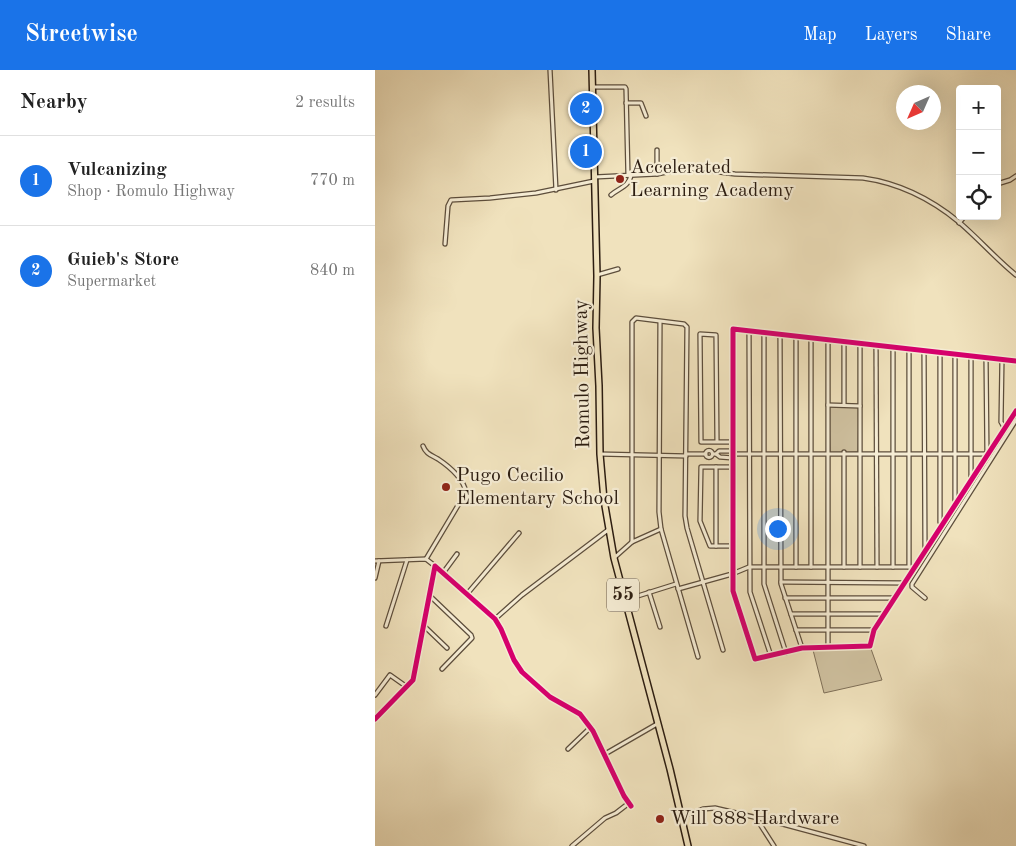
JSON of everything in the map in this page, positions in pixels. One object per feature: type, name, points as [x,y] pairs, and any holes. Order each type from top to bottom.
[{"type":"highway","name":"Romulo Highway","points":[[592,70],[593,179],[597,276],[596,328],[600,454],[604,500],[614,558],[688,846]]},
{"type":"street","points":[[550,70],[556,190]]},
{"type":"street","points":[[592,86],[625,87],[626,89],[630,180],[622,190],[611,195]]},
{"type":"street","points":[[627,103],[641,103],[645,116]]},
{"type":"street","points":[[657,150],[657,174]]},
{"type":"street","points":[[445,244],[451,200],[489,198],[556,190],[593,179],[657,174],[687,168],[735,174],[863,178],[894,184],[918,194],[959,222],[1016,275]]},
{"type":"street","points":[[1001,183],[1016,176]]},
{"type":"street","points":[[597,276],[618,269]]},
{"type":"street","points":[[632,542],[632,320],[636,318],[684,324],[687,327],[686,523],[723,650]]},
{"type":"street","points":[[660,322],[659,455],[661,529],[698,657]]},
{"type":"street","points":[[1016,361],[733,329],[733,594],[755,660],[802,648],[870,646],[875,630],[1016,411]]},
{"type":"street","points":[[749,331],[750,592],[771,656]]},
{"type":"street","points":[[764,332],[764,584],[786,652]]},
{"type":"street","points":[[717,442],[716,334],[700,334],[701,442],[717,442],[733,442]]},
{"type":"street","points":[[780,334],[781,582],[802,648]]},
{"type":"street","points":[[796,336],[796,567]]},
{"type":"street","points":[[811,338],[811,567]]},
{"type":"street","points":[[828,340],[828,647]]},
{"type":"street","points":[[844,342],[844,405]]},
{"type":"street","points":[[860,343],[860,567]]},
{"type":"street","points":[[876,345],[877,567]]},
{"type":"street","points":[[893,347],[893,567]]},
{"type":"street","points":[[909,349],[909,567]]},
{"type":"street","points":[[924,350],[926,550]]},
{"type":"street","points":[[940,352],[939,522],[942,526]]},
{"type":"street","points":[[955,354],[955,500],[957,502]]},
{"type":"street","points":[[971,356],[971,481]]},
{"type":"street","points":[[986,358],[987,455]]},
{"type":"street","points":[[1002,359],[1001,422],[1005,429]]},
{"type":"street","points":[[828,405],[860,406]]},
{"type":"street","points":[[925,598],[912,587],[912,584],[1016,420]]},
{"type":"street","points":[[423,446],[428,454],[439,460],[461,478],[465,492],[425,559]]},
{"type":"street","points":[[600,454],[706,454],[709,458],[719,451],[733,454],[987,455]]},
{"type":"street","points":[[844,453],[844,567]]},
{"type":"street","points":[[715,454],[720,457],[733,454]]},
{"type":"street","points":[[732,546],[710,546],[700,521],[701,467],[733,467]]},
{"type":"street","points":[[716,467],[717,546]]},
{"type":"street","points":[[614,558],[632,542],[661,529]]},
{"type":"street","points":[[495,619],[522,595],[608,530]]},
{"type":"street","points":[[467,594],[519,533]]},
{"type":"street","points":[[443,573],[457,554]]},
{"type":"street","points":[[375,578],[377,561],[425,559],[495,619],[514,660],[522,672],[549,698],[580,714],[591,727],[630,805],[607,816],[572,846]]},
{"type":"street","points":[[386,626],[407,560]]},
{"type":"street","points":[[375,719],[407,687],[414,677],[435,566]]},
{"type":"street","points":[[678,589],[732,574],[749,567],[915,567]]},
{"type":"street","points":[[781,582],[905,583]]},
{"type":"street","points":[[625,600],[677,584]]},
{"type":"street","points":[[649,592],[660,627]]},
{"type":"street","points":[[429,596],[472,638],[442,669]]},
{"type":"street","points":[[785,598],[895,598]]},
{"type":"street","points":[[791,614],[885,614]]},
{"type":"street","points":[[424,625],[447,648]]},
{"type":"street","points":[[796,630],[875,630]]},
{"type":"street","points":[[375,695],[390,675],[407,687]]},
{"type":"street","points":[[605,754],[657,724]]},
{"type":"street","points":[[568,749],[591,727]]},
{"type":"street","points":[[681,817],[710,808],[863,846]]},
{"type":"street","points":[[756,818],[774,846]]},
{"type":"shaded area","points":[[829,406],[859,407],[858,452],[830,453]]},
{"type":"shaded area","points":[[870,646],[882,680],[824,693],[813,650]]},
{"type":"cycle path","points":[[1016,361],[733,329],[733,591],[755,659],[802,648],[870,646],[874,630],[1016,411]]},
{"type":"cycle path","points":[[375,719],[413,680],[435,566],[495,619],[514,660],[522,672],[550,697],[580,714],[593,731],[624,796],[631,806]]},
{"type":"place","name":"Guieb's Store","points":[[586,109]]},
{"type":"place","name":"Vulcanizing","points":[[586,152]]},
{"type":"place","name":"Accelerated Learning Academy","points":[[620,179]]},
{"type":"place","name":"Pugo Cecilio Elementary School","points":[[446,487]]},
{"type":"place","name":"Will 888 Hardware","points":[[660,819]]}]
